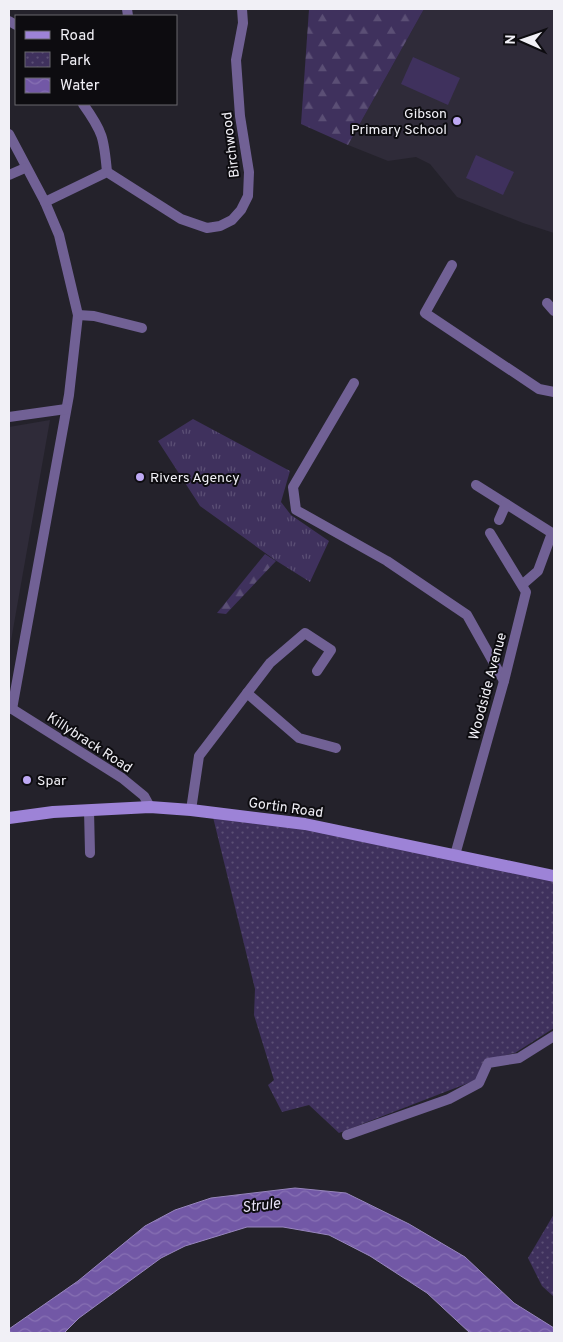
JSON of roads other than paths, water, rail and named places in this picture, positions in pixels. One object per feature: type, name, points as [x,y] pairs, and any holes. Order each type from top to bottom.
[{"type":"main road","name":"Gortin Road","points":[[9,818],[89,810],[150,807],[191,810],[305,824],[554,876]]},
{"type":"street","name":"Birchwood","points":[[106,172],[181,219],[207,228],[220,226],[232,220],[242,210],[248,196],[249,172],[240,116],[236,60],[243,23],[242,9]]},
{"type":"street","points":[[45,202],[106,172],[105,149],[100,128],[84,105]]},
{"type":"street","points":[[9,134],[25,168],[45,202],[59,235],[78,315],[66,409],[10,708]]},
{"type":"street","points":[[9,175],[25,168]]},
{"type":"street","points":[[452,265],[425,313],[539,389],[554,392]]},
{"type":"street","points":[[78,315],[94,316],[142,328]]},
{"type":"street","points":[[354,383],[293,486],[296,510],[387,561],[467,615],[504,680]]},
{"type":"street","points":[[9,417],[66,409]]},
{"type":"street","points":[[476,485],[552,533],[538,571],[523,584],[490,533]]},
{"type":"street","points":[[499,520],[506,504]]},
{"type":"street","name":"Woodside Avenue","points":[[455,855],[504,680],[526,592],[523,584]]},
{"type":"street","points":[[191,810],[199,756],[270,663],[305,633],[331,650],[317,671]]},
{"type":"street","points":[[247,693],[299,738],[336,748]]},
{"type":"street","name":"Killybrack Road","points":[[10,708],[122,778],[144,796],[150,807]]},
{"type":"street","points":[[89,810],[90,853]]},
{"type":"street","points":[[347,1135],[395,1120],[456,1095],[479,1083],[488,1063],[518,1058],[554,1036]]},
{"type":"water","name":"Strule","points":[[295,1188],[346,1193],[409,1224],[465,1257],[514,1303],[554,1328],[554,1333],[470,1333],[427,1293],[370,1256],[329,1235],[283,1227],[247,1227],[185,1246],[161,1258],[79,1318],[64,1333],[9,1333],[9,1329],[78,1281],[145,1226],[175,1210],[211,1198]]},
{"type":"place","name":"Gibson Primary School","points":[[457,121]]},
{"type":"place","name":"Rivers Agency","points":[[140,477]]},
{"type":"place","name":"Spar","points":[[27,780]]}]
